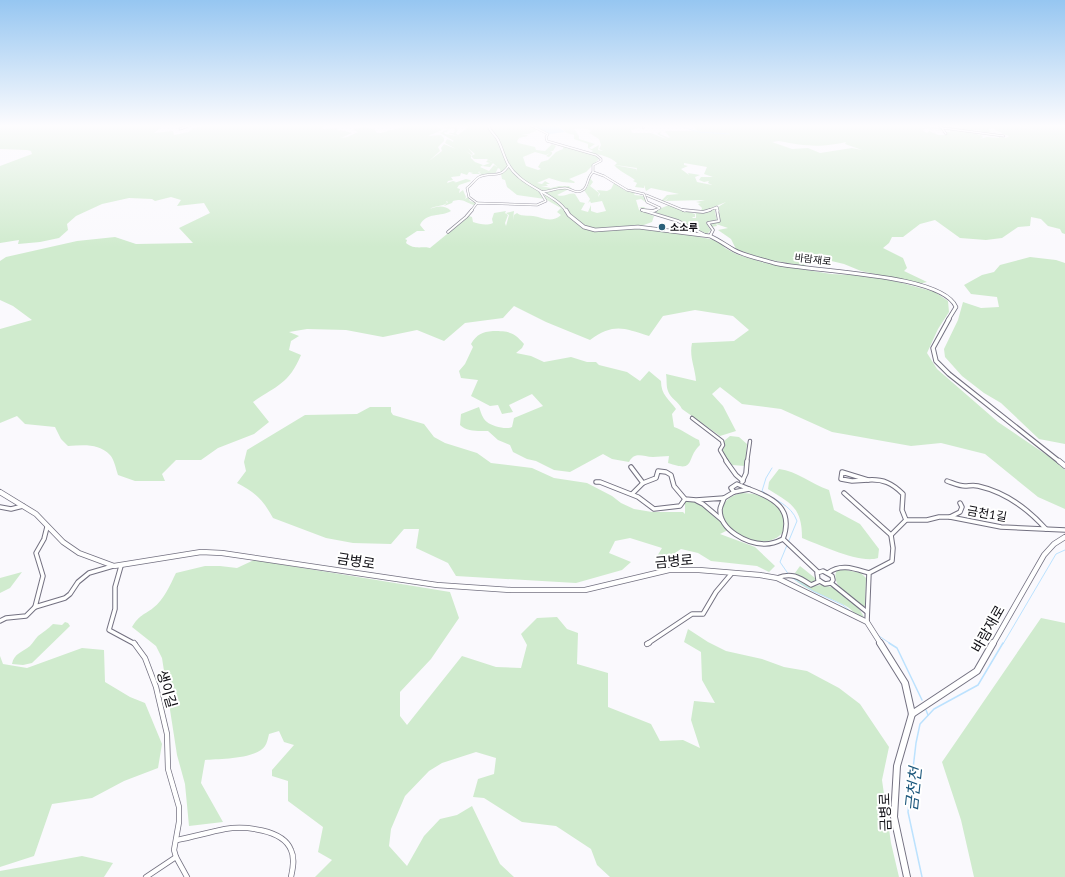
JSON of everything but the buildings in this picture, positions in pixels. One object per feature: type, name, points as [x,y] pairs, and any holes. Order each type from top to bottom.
[{"type":"street","points":[[508,166],[506,170],[500,174],[479,177],[467,188],[466,193],[471,201],[478,203],[537,205],[546,201],[540,193],[565,188],[576,192],[582,191],[587,186],[588,177],[593,172],[594,166]]},
{"type":"street","name":"바람재로","points":[[510,166],[523,182],[540,193],[562,204],[569,215],[587,228],[602,230],[643,228],[708,236],[720,240],[734,250],[768,261],[805,268],[884,277],[934,289],[953,300],[956,307],[933,348],[936,361],[962,386],[1065,466]]},
{"type":"street","points":[[593,172],[604,176],[627,190],[640,192],[646,195],[658,201],[666,202],[686,211],[703,212],[717,207],[719,221],[708,223],[714,230],[708,236],[670,218],[642,211],[653,211],[660,208],[647,202],[646,195]]},
{"type":"street","points":[[448,232],[454,224],[464,218],[478,203]]},
{"type":"street","points":[[692,418],[722,441],[723,445],[720,450],[741,483],[749,489],[774,501],[784,512],[788,522],[784,540]]},
{"type":"street","points":[[734,492],[731,488],[741,483],[747,473],[746,452],[750,441]]},
{"type":"street","points":[[631,467],[643,483]]},
{"type":"street","points":[[632,494],[643,483],[656,478],[658,471],[666,472],[671,475],[674,486],[685,499],[696,500],[724,498],[734,492],[749,489]]},
{"type":"street","points":[[869,480],[842,472],[841,479],[852,481],[883,480],[902,491],[903,494],[901,505],[902,512],[906,520],[891,535]]},
{"type":"street","points":[[947,481],[963,486],[982,488],[1012,499],[1029,511],[1046,529]]},
{"type":"street","points":[[596,482],[642,498],[648,506],[654,509],[680,506],[685,499]]},
{"type":"street","name":"금병로","points":[[0,492],[36,514],[63,542],[78,552],[114,566],[201,552],[222,553],[437,585],[511,590],[585,590],[668,570],[700,570],[777,578],[868,625],[905,683],[912,714],[897,766],[894,817],[907,877]]},
{"type":"street","points":[[828,573],[832,570],[843,567],[868,573],[892,562],[893,548],[891,535],[844,493]]},
{"type":"street","points":[[722,520],[720,509],[724,498]]},
{"type":"street","points":[[696,500],[722,520],[727,527],[736,534],[753,542],[765,544],[784,540]]},
{"type":"street","points":[[950,517],[960,512],[962,507],[960,503]]},
{"type":"street","points":[[0,507],[11,510],[23,506]]},
{"type":"street","name":"금천1길","points":[[906,520],[927,520],[950,517],[1001,527],[1065,530]]},
{"type":"street","points":[[35,607],[43,576],[43,570],[35,552],[45,537],[48,527]]},
{"type":"street","name":"바람재로","points":[[912,714],[925,704],[966,680],[977,670],[1044,555],[1054,544],[1065,537]]},
{"type":"street","points":[[784,540],[818,572],[817,575],[820,582]]},
{"type":"street","points":[[0,620],[26,616],[35,607],[65,598],[70,594],[78,582],[89,573],[114,566]]},
{"type":"street","name":"생이길","points":[[121,566],[121,572],[115,587],[116,602],[108,626],[109,630],[135,643],[145,658],[156,688],[167,734],[168,769],[179,806],[177,840],[174,850],[176,858]]},
{"type":"street","points":[[818,572],[823,571],[828,573],[832,578],[831,583]]},
{"type":"street","points":[[647,644],[692,614],[704,612],[716,592],[732,573]]},
{"type":"street","points":[[868,573],[868,625]]},
{"type":"street","points":[[777,578],[788,574],[797,575],[811,585],[820,582],[827,584],[831,583],[867,612]]},
{"type":"street","points":[[177,840],[193,838],[226,829],[239,828],[272,833],[287,842],[293,853],[294,860],[291,877]]},
{"type":"street","points":[[146,877],[176,858],[187,877]]},
{"type":"green space","points":[[0,166],[482,166],[480,167],[489,171],[493,166],[526,166],[538,170],[541,169],[539,166],[592,166],[586,172],[569,179],[575,182],[574,183],[562,182],[549,178],[537,183],[542,184],[545,181],[550,184],[546,184],[548,186],[541,186],[551,188],[569,186],[573,190],[569,189],[557,195],[562,196],[575,194],[580,202],[585,203],[581,210],[588,212],[591,205],[591,211],[597,213],[606,211],[602,201],[591,203],[590,201],[588,203],[590,199],[584,190],[588,186],[590,178],[593,182],[590,186],[599,193],[598,197],[600,194],[597,190],[607,191],[611,189],[614,183],[626,191],[636,192],[634,195],[645,196],[647,203],[641,199],[636,200],[639,210],[654,216],[652,222],[641,226],[652,226],[653,230],[686,234],[719,241],[725,248],[736,254],[765,263],[831,274],[871,276],[902,283],[935,292],[948,301],[949,312],[938,329],[927,353],[937,369],[998,422],[1054,460],[1065,470],[1065,509],[1038,497],[985,454],[941,443],[911,446],[832,432],[781,409],[742,404],[720,387],[712,394],[723,406],[736,431],[720,436],[682,409],[669,393],[666,374],[696,381],[691,348],[692,343],[734,341],[749,330],[733,316],[695,310],[663,316],[649,336],[625,329],[612,329],[590,340],[546,322],[514,306],[503,318],[465,323],[444,341],[417,330],[383,337],[346,330],[307,329],[289,332],[299,336],[291,341],[289,350],[301,355],[296,365],[287,378],[275,388],[253,402],[269,422],[254,434],[218,448],[201,460],[176,460],[162,474],[165,481],[135,481],[118,475],[114,462],[106,451],[101,448],[90,446],[68,446],[61,439],[55,427],[25,424],[17,416],[0,423],[0,329],[32,320],[13,306],[0,300],[0,261],[6,257],[77,241],[115,237],[136,244],[193,243],[179,228],[210,213],[204,203],[177,206],[181,200],[171,197],[155,201],[152,199],[129,198],[102,204],[76,216],[67,224],[68,230],[59,238],[40,242],[18,244],[19,240],[0,243]],"holes":[[[498,168],[500,169],[502,179],[505,180],[507,187],[517,195],[545,199],[561,208],[557,212],[561,215],[550,220],[517,213],[514,215],[513,220],[514,211],[506,213],[509,215],[506,226],[505,223],[508,215],[505,213],[506,211],[494,213],[492,219],[493,223],[488,224],[473,222],[472,217],[469,216],[430,248],[415,247],[406,243],[407,240],[405,239],[417,231],[425,231],[420,225],[426,218],[451,211],[441,207],[430,209],[447,203],[444,206],[457,200],[462,200],[474,205],[476,203],[470,201],[468,197],[465,199],[466,197],[463,190],[459,193],[460,189],[457,188],[459,185],[471,181],[466,179],[454,183],[456,182],[453,181],[447,183],[448,181],[453,180],[451,177],[460,176],[461,173],[467,175],[469,172],[473,173],[471,174],[480,174],[478,172],[481,171],[479,172],[481,174],[479,175],[495,174]]]},
{"type":"green space","points":[[615,166],[636,169],[636,171],[637,168],[622,166],[688,166],[681,169],[689,175],[688,173],[700,175],[695,177],[697,182],[712,185],[708,183],[709,181],[704,182],[699,180],[701,177],[713,177],[704,174],[707,167],[701,166],[1065,166],[1065,234],[1062,233],[1060,229],[1048,226],[1041,219],[1031,217],[1030,226],[1018,227],[1002,238],[986,240],[960,238],[935,220],[920,224],[903,237],[892,237],[889,243],[883,248],[903,258],[907,268],[904,271],[927,282],[919,284],[861,271],[844,264],[823,259],[792,257],[808,267],[761,258],[736,249],[731,239],[718,230],[728,228],[716,224],[717,226],[711,227],[709,223],[720,221],[720,212],[718,211],[718,207],[726,202],[701,211],[702,208],[698,204],[701,203],[696,202],[705,200],[665,201],[669,197],[664,201],[661,201],[667,195],[679,194],[651,188],[646,191],[644,185],[644,188],[635,187],[637,183],[633,181],[635,180]]},
{"type":"green space","points":[[669,205],[695,214],[695,217],[692,217],[693,218],[696,218],[696,214],[694,212],[704,213],[714,207],[717,221],[706,222],[711,230],[707,234],[679,221],[658,215],[639,207],[645,207],[644,208],[654,211]]},
{"type":"green space","points":[[1030,257],[1056,260],[1065,263],[1065,444],[1039,439],[1001,403],[984,393],[962,376],[945,357],[944,349],[958,320],[963,302],[981,308],[999,307],[997,297],[971,294],[964,285],[982,275],[994,272],[1000,265]]},
{"type":"green space","points":[[493,331],[511,333],[524,344],[516,353],[531,356],[544,362],[571,357],[587,362],[596,362],[599,365],[627,372],[640,381],[649,371],[661,381],[662,390],[676,409],[672,414],[674,427],[699,440],[700,445],[689,463],[683,466],[668,463],[669,456],[653,457],[640,455],[634,457],[629,462],[612,459],[603,454],[570,472],[554,470],[513,452],[510,445],[498,440],[488,431],[473,431],[466,429],[460,425],[461,414],[479,407],[487,422],[503,428],[509,428],[512,427],[514,418],[543,406],[532,394],[509,405],[513,412],[502,414],[498,405],[490,406],[471,396],[478,380],[461,378],[459,371],[465,364],[473,347],[471,344],[475,338],[483,333]]},
{"type":"green space","points":[[370,407],[391,407],[391,412],[393,415],[424,424],[434,437],[445,443],[477,453],[491,463],[532,468],[554,478],[587,483],[634,509],[652,512],[683,512],[685,514],[685,501],[698,503],[710,510],[728,530],[720,534],[755,547],[775,566],[769,572],[757,566],[711,561],[698,553],[681,549],[661,562],[656,558],[662,548],[630,538],[615,541],[609,553],[631,562],[622,570],[576,583],[456,576],[448,563],[416,548],[419,529],[404,529],[391,544],[353,543],[326,538],[273,518],[266,506],[258,497],[237,483],[246,471],[244,462],[247,450],[305,415],[357,414]]},
{"type":"green space","points":[[730,436],[739,437],[747,444],[745,466],[732,465],[722,451],[725,446],[724,441]]},
{"type":"green space","points":[[779,469],[792,472],[829,490],[834,510],[860,524],[879,549],[878,558],[870,559],[851,556],[802,538],[802,528],[798,513],[789,503],[768,489],[769,482]]},
{"type":"green space","points":[[741,493],[765,497],[781,511],[785,523],[781,535],[774,539],[762,542],[749,540],[738,534],[729,526],[723,517],[723,507],[728,499]]},
{"type":"green space","points":[[254,560],[450,592],[459,618],[431,659],[400,692],[400,716],[407,725],[462,656],[496,667],[521,668],[527,645],[521,634],[537,618],[557,617],[567,629],[578,633],[577,664],[608,673],[608,707],[651,724],[660,741],[683,740],[700,748],[691,720],[694,701],[715,703],[702,680],[701,652],[684,642],[688,629],[708,642],[726,651],[762,659],[784,667],[807,671],[839,688],[860,704],[889,747],[882,780],[891,843],[899,877],[610,877],[597,865],[591,849],[556,826],[522,822],[484,798],[473,797],[478,779],[494,774],[496,758],[476,752],[442,763],[429,771],[405,796],[391,829],[389,846],[407,866],[424,836],[440,819],[457,815],[472,806],[500,864],[514,877],[315,877],[332,860],[318,852],[323,827],[288,801],[288,781],[272,776],[272,770],[294,745],[284,742],[279,731],[269,734],[265,746],[254,754],[237,758],[205,760],[201,783],[223,822],[189,826],[185,784],[177,755],[162,658],[156,646],[132,627],[140,617],[157,605],[176,573],[205,566],[237,568]]},
{"type":"green space","points":[[800,566],[815,578],[815,582],[811,583],[795,573]]},
{"type":"green space","points":[[841,569],[861,573],[866,578],[865,606],[862,606],[839,586],[835,576],[837,570]]},
{"type":"green space","points":[[22,572],[10,588],[0,593],[0,578]]},
{"type":"green space","points":[[791,576],[811,586],[822,585],[836,588],[860,610],[864,617],[854,613],[839,602],[803,586]]},
{"type":"green space","points":[[1041,618],[1065,623],[1065,877],[974,877],[961,820],[942,762]]},
{"type":"green space","points":[[65,622],[70,626],[32,663],[23,665],[12,664],[17,655],[30,646],[38,636],[53,624],[62,625]]},
{"type":"green space","points":[[82,648],[104,650],[105,682],[130,697],[145,703],[162,744],[158,768],[124,781],[92,798],[52,804],[34,856],[0,867],[0,656],[3,664],[27,668]]},
{"type":"green space","points":[[82,856],[113,863],[104,877],[0,877],[0,871]]},
{"type":"waterway","points":[[772,468],[766,478],[762,491],[787,507],[797,521],[780,562],[789,575]]},
{"type":"waterway","points":[[1003,644],[1056,554],[1065,550]]},
{"type":"waterway","points":[[791,577],[813,591],[843,605],[850,611]]},
{"type":"waterway","points":[[879,636],[891,644]]},
{"type":"waterway","points":[[889,643],[897,648],[922,700]]},
{"type":"waterway","name":"금천천","points":[[922,877],[908,812],[916,743],[920,724],[934,709],[978,685],[1003,643]]},
{"type":"waterway","points":[[926,710],[928,715]]},
{"type":"place","name":"소소루","points":[[662,227]]}]
